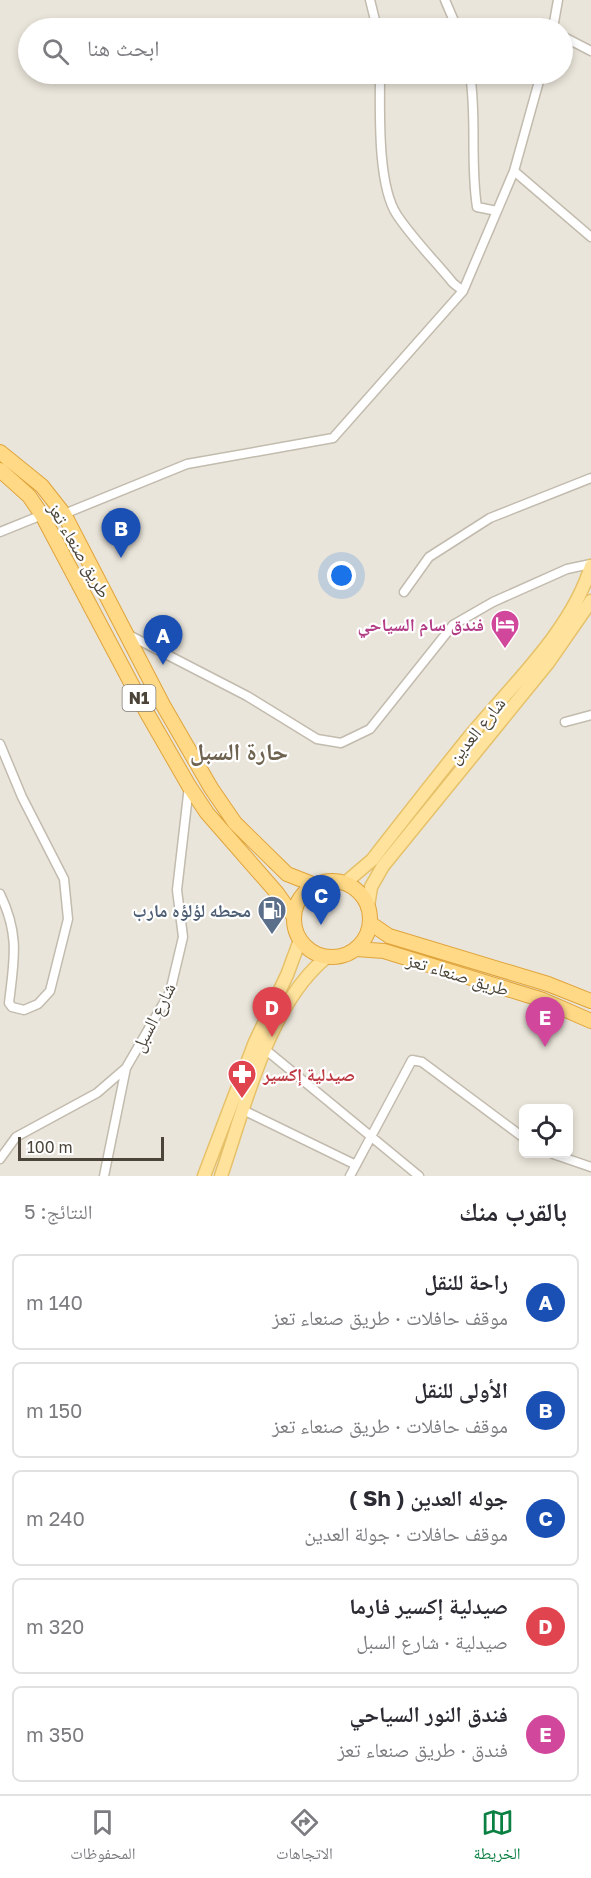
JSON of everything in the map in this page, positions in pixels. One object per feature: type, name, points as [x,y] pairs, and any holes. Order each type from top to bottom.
[{"type":"highway","name":"طريق صنعاء تعز","points":[[0,452],[42,486],[64,514],[163,705],[235,823],[287,874],[315,885]]},
{"type":"highway","name":"طريق صنعاء تعز","points":[[0,470],[29,496],[42,515],[147,713],[189,786],[207,813],[277,893],[294,917]]},
{"type":"highway","points":[[335,881],[345,883],[359,892],[368,906],[370,923],[368,933],[356,949],[347,955],[327,957],[307,948],[300,940],[294,917],[296,905],[304,893],[315,885],[335,881]]},
{"type":"highway","name":"طريق صنعاء تعز","points":[[370,923],[389,936],[548,984],[591,1001]]},
{"type":"highway","name":"طريق صنعاء تعز","points":[[356,949],[384,951],[543,1000],[591,1021]]},
{"type":"main road","name":"شارع العدين","points":[[345,883],[372,860],[537,657],[585,587],[591,565]]},
{"type":"main road","name":"شارع العدين","points":[[368,906],[371,887],[383,866],[548,663],[591,601]]},
{"type":"main road","points":[[204,1176],[255,1042],[287,975],[300,940]]},
{"type":"main road","points":[[221,1176],[266,1050],[294,990],[327,957]]},
{"type":"street","points":[[370,0],[374,18]]},
{"type":"street","points":[[445,0],[453,18]]},
{"type":"street","points":[[555,18],[558,0]]},
{"type":"street","points":[[573,42],[591,51]]},
{"type":"street","points":[[380,84],[380,142],[385,177],[396,213],[453,283],[463,291]]},
{"type":"street","points":[[472,84],[476,114],[473,140],[477,207],[497,211]]},
{"type":"street","points":[[64,514],[187,465],[333,438],[463,291],[514,171],[538,84]]},
{"type":"street","points":[[514,171],[591,237]]},
{"type":"street","points":[[404,592],[429,558],[490,518],[591,478]]},
{"type":"street","points":[[0,532],[42,515]]},
{"type":"street","points":[[126,633],[247,696],[317,740],[341,743],[370,729],[453,625],[493,602],[567,568],[591,565]]},
{"type":"street","points":[[565,722],[591,715]]},
{"type":"street","points":[[0,744],[22,797],[64,879],[69,919],[50,991],[38,1004],[24,1010],[12,1007],[9,1003],[16,948],[8,910],[0,894]]},
{"type":"street","name":"شارع السبل","points":[[104,1176],[126,1068],[170,992],[183,937],[177,890],[189,786]]},
{"type":"street","points":[[266,1050],[420,1176]]},
{"type":"street","points":[[350,1176],[412,1060],[422,1062],[519,1134]]},
{"type":"street","points":[[0,1159],[15,1137],[97,1093],[126,1068]]},
{"type":"street","points":[[243,1110],[356,1164]]},
{"type":"street","points":[[565,1158],[591,1167]]},
{"type":"shaded area","points":[[0,0],[591,0],[591,1176],[0,1176]]},
{"type":"place","name":"الأولى للنقل","points":[[121,558]]},
{"type":"place","name":"فندق سام السياحي","points":[[505,650]]},
{"type":"place","name":"راحة للنقل","points":[[163,665]]},
{"type":"place","name":"جوله العدين ( Sh )","points":[[321,925]]},
{"type":"place","name":"محطه لؤلؤه مارب","points":[[272,936]]},
{"type":"place","name":"صيدلية إكسير فارما","points":[[272,1037]]},
{"type":"place","name":"فندق النور السياحي","points":[[545,1047]]},
{"type":"place","name":"صيدلية إكسير","points":[[242,1100]]},
{"type":"district","name":"حارة السبل","points":[[239,750]]}]
